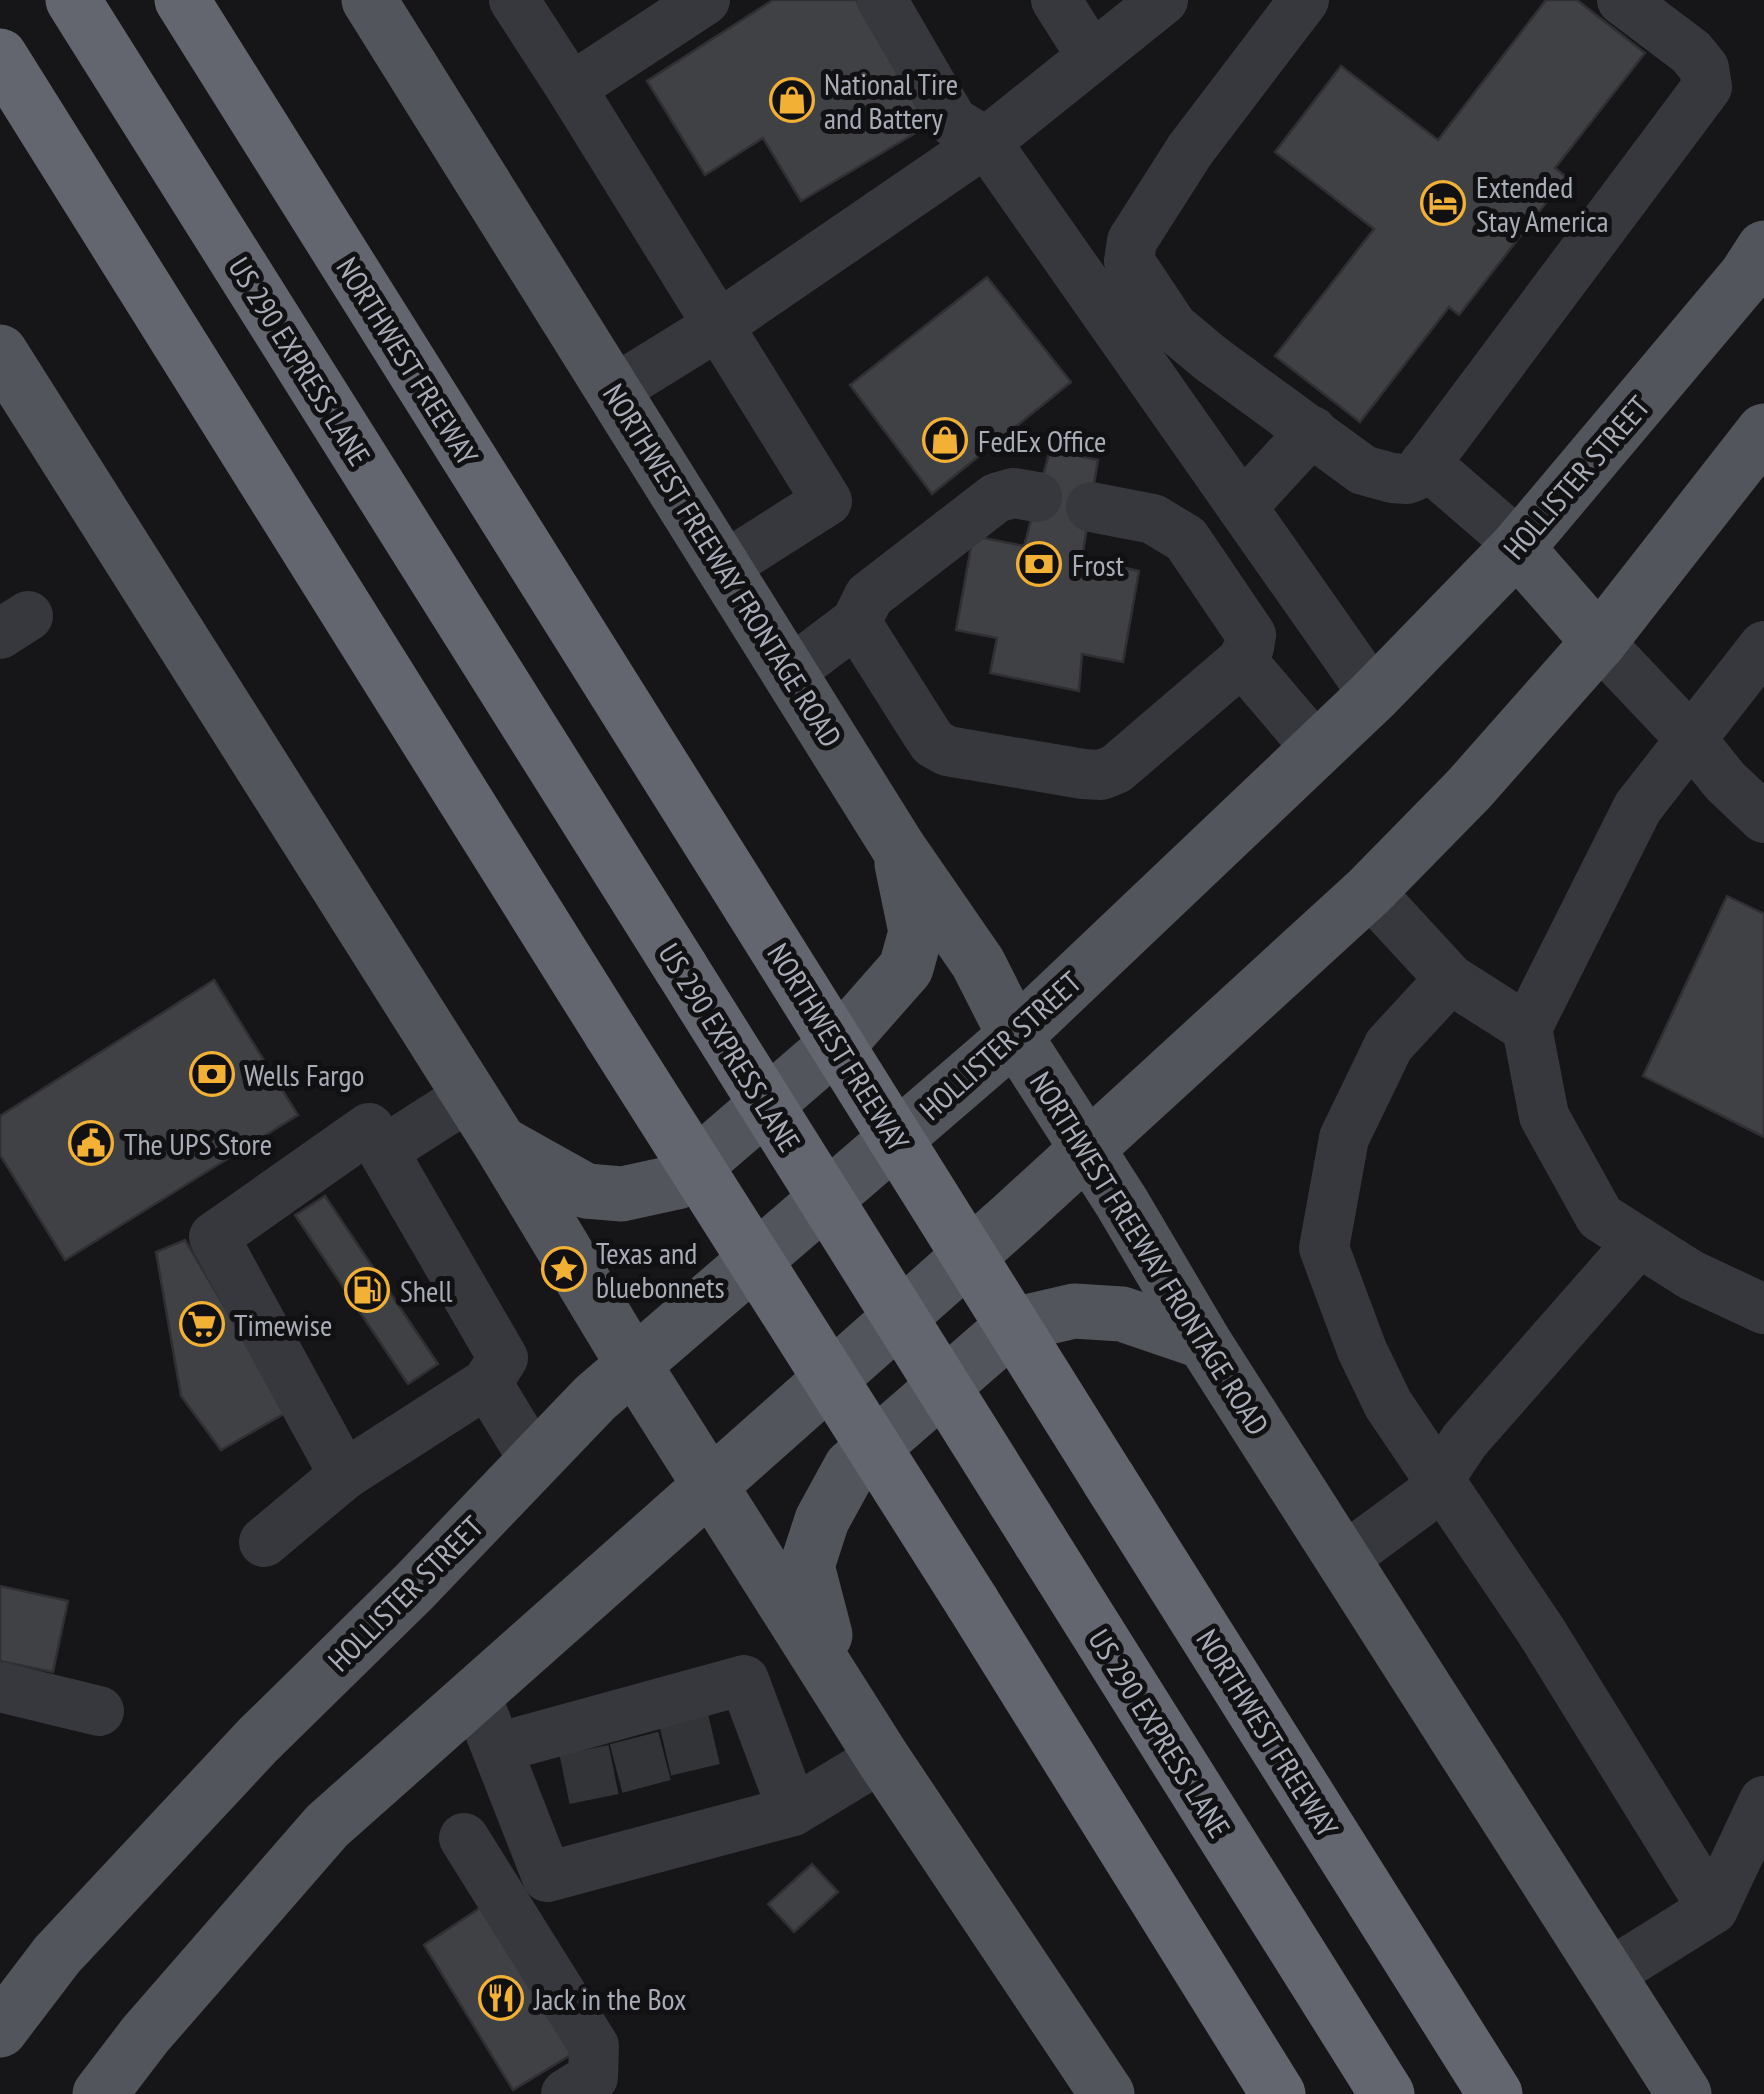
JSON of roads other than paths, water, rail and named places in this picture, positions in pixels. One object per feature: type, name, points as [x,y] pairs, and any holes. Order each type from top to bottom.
[{"type":"highway","name":"US 290 EXPRESS LANE","points":[[73,0],[1387,2094]]},
{"type":"highway","name":"NORTHWEST FREEWAY","points":[[182,0],[1495,2094]]},
{"type":"highway","points":[[208,0],[230,76]]},
{"type":"highway","points":[[0,56],[1278,2094]]},
{"type":"main road","name":"NORTHWEST FREEWAY FRONTAGE ROAD","points":[[369,0],[898,847],[978,963],[1015,1036],[1204,1342],[1684,2094]]},
{"type":"main road","name":"HOLLISTER STREET","points":[[0,2030],[57,1956],[258,1740],[632,1362],[701,1309],[1015,1036],[1374,695],[1518,547],[1746,276],[1764,248]]},
{"type":"main road","points":[[0,352],[500,1143],[632,1362],[882,1758],[1107,2094]]},
{"type":"main road","points":[[100,2094],[145,2034],[328,1826],[713,1486],[1369,891],[1469,789],[1600,642],[1764,431]]},
{"type":"main road","points":[[1518,547],[1600,642]]},
{"type":"main road","points":[[500,1143],[586,1191],[622,1194],[676,1182],[847,1035],[906,968],[916,932],[898,847]]},
{"type":"main road","points":[[836,1680],[808,1566],[822,1520],[851,1468],[1014,1325],[1074,1311],[1122,1314],[1204,1342]]},
{"type":"lane","points":[[514,0],[827,501],[725,566]]},
{"type":"lane","points":[[571,88],[705,0]]},
{"type":"lane","points":[[882,0],[953,122],[986,142],[1374,695]]},
{"type":"lane","points":[[1056,0],[1092,58]]},
{"type":"lane","points":[[614,390],[719,325],[986,142],[1163,0]]},
{"type":"lane","points":[[1304,0],[1190,150],[1132,241],[1129,261],[1173,327],[1363,470],[1407,479],[1417,475],[1707,86],[1704,68],[1691,52],[1622,0]]},
{"type":"lane","points":[[1242,507],[1312,430]]},
{"type":"lane","points":[[1425,464],[1518,547]]},
{"type":"lane","points":[[790,671],[856,622],[869,596],[996,498],[1013,493],[1037,497]]},
{"type":"lane","points":[[856,622],[934,743],[946,750],[1083,774],[1116,769],[1242,661],[1251,635],[1186,540],[1153,520],[1091,506]]},
{"type":"lane","points":[[1600,642],[1725,781],[1764,818]]},
{"type":"lane","points":[[1764,646],[1638,807],[1527,1028],[1544,1116],[1600,1218],[1690,1275],[1764,1309]]},
{"type":"lane","points":[[1242,661],[1316,748]]},
{"type":"lane","points":[[1369,891],[1450,978],[1527,1028]]},
{"type":"lane","points":[[1450,978],[1389,1045],[1344,1138],[1324,1248],[1362,1350],[1388,1404],[1541,1631],[1713,1908]]},
{"type":"lane","points":[[383,1151],[469,1096]]},
{"type":"lane","points":[[264,1542],[344,1475],[487,1383],[503,1358],[369,1128],[214,1237],[344,1475]]},
{"type":"lane","points":[[1343,1559],[1413,1509],[1440,1480],[1465,1440],[1639,1242]]},
{"type":"lane","points":[[487,1383],[534,1460]]},
{"type":"lane","points":[[497,1748],[581,1738],[631,1725],[681,1710],[744,1680],[793,1812]]},
{"type":"lane","points":[[0,1687],[99,1711]]},
{"type":"lane","points":[[476,1696],[547,1876],[603,1842],[681,1820],[793,1812],[882,1758]]},
{"type":"lane","points":[[1609,1974],[1713,1908],[1764,1801]]},
{"type":"lane","points":[[464,1838],[594,2046],[593,2077],[566,2094]]},
{"type":"tunnel","points":[[684,1721],[701,1793]]},
{"type":"tunnel","points":[[634,1738],[652,1807]]},
{"type":"tunnel","points":[[584,1750],[599,1823]]},
{"type":"place","name":"National Tire and Battery","points":[[792,100]]},
{"type":"place","name":"Extended Stay America","points":[[1443,203]]},
{"type":"place","name":"FedEx Office","points":[[945,440]]},
{"type":"place","name":"Frost","points":[[1039,564]]},
{"type":"place","name":"Wells Fargo","points":[[212,1074]]},
{"type":"place","name":"The UPS Store","points":[[91,1143]]},
{"type":"place","name":"Texas and bluebonnets","points":[[564,1269]]},
{"type":"place","name":"Shell","points":[[367,1290]]},
{"type":"place","name":"Timewise","points":[[202,1324]]},
{"type":"place","name":"Jack in the Box","points":[[501,1998]]}]
